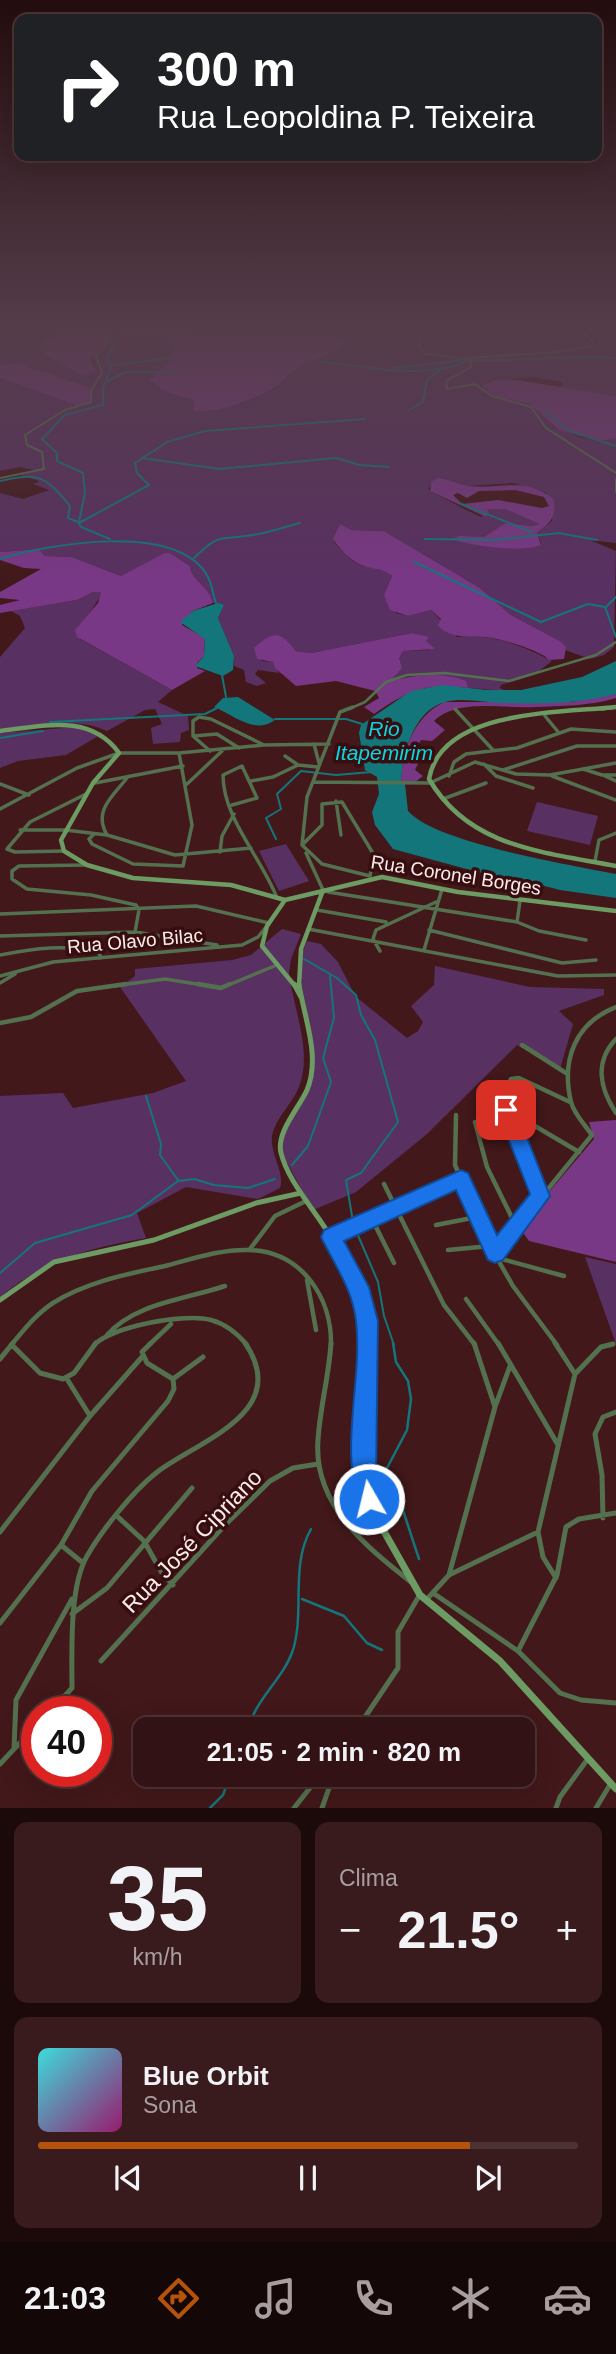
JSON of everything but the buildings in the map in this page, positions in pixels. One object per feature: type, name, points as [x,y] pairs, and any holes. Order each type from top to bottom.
[{"type":"street","points":[[0,478],[44,469],[42,452],[27,445],[25,435],[63,411]]},
{"type":"street","points":[[537,411],[546,428],[606,464],[616,473]]},
{"type":"street","points":[[616,479],[616,492]]},
{"type":"street","points":[[325,892],[306,859],[302,845],[307,797],[328,744],[335,717],[365,702],[386,682],[399,677],[435,673],[509,681],[596,655],[616,642]]},
{"type":"street","points":[[455,709],[475,727],[493,750]]},
{"type":"street","points":[[616,709],[475,727],[448,743],[430,769],[430,783],[460,818],[494,837],[616,866]]},
{"type":"street","points":[[545,716],[559,733]]},
{"type":"street","points":[[193,736],[193,721],[199,717],[264,744]]},
{"type":"street","points":[[0,731],[88,726],[103,732],[119,753]]},
{"type":"street","points":[[449,776],[454,762],[460,757],[517,748],[579,729],[616,732]]},
{"type":"street","points":[[193,736],[219,735],[239,748]]},
{"type":"street","points":[[193,736],[211,751]]},
{"type":"street","points":[[0,809],[77,768],[119,753],[179,753],[264,744],[328,744]]},
{"type":"street","points":[[314,744],[317,769]]},
{"type":"street","points":[[502,770],[577,746],[616,746]]},
{"type":"street","points":[[186,784],[224,750]]},
{"type":"street","points":[[64,851],[61,840],[84,795],[119,753]]},
{"type":"street","points":[[94,834],[89,839],[92,844],[132,864],[184,865],[192,825],[179,753]]},
{"type":"street","points":[[285,756],[298,765],[317,769]]},
{"type":"street","points":[[313,782],[430,783],[473,763],[520,775],[550,775],[616,763]]},
{"type":"street","points":[[484,764],[496,776],[533,789]]},
{"type":"street","points":[[251,781],[273,776],[298,765]]},
{"type":"street","points":[[93,783],[183,766]]},
{"type":"street","points":[[232,805],[257,799],[242,766],[223,775],[222,782],[234,814],[277,898]]},
{"type":"street","points":[[581,768],[616,778]]},
{"type":"street","points":[[550,775],[616,800]]},
{"type":"street","points":[[107,835],[101,825],[101,811],[129,776]]},
{"type":"street","points":[[443,799],[486,783]]},
{"type":"street","points":[[0,784],[29,794]]},
{"type":"street","points":[[84,795],[20,830],[8,846],[10,851],[64,851],[87,866]]},
{"type":"street","points":[[336,802],[341,835]]},
{"type":"street","points":[[302,845],[309,841],[322,825],[322,804],[344,804],[362,839],[374,855],[370,876]]},
{"type":"street","points":[[220,852],[222,836],[234,814]]},
{"type":"street","points":[[20,830],[65,830],[107,835],[164,854],[187,855],[251,848]]},
{"type":"street","points":[[595,862],[599,840],[616,833]]},
{"type":"street","name":"Rua Coronel Borges","points":[[306,853],[335,870],[520,901],[616,911]]},
{"type":"street","points":[[135,932],[139,911],[136,905],[91,895],[23,888],[12,878],[12,872],[19,866],[87,866],[142,880],[231,885],[285,900],[382,877]]},
{"type":"street","points":[[424,950],[442,889]]},
{"type":"street","points":[[325,892],[517,922],[539,931],[586,940]]},
{"type":"street","points":[[325,892],[309,929],[298,969],[312,1070],[306,1089],[287,1121],[279,1149],[301,1193],[331,1237],[358,1287],[367,1321],[364,1480],[377,1519],[412,1583],[423,1597],[500,1661],[614,1786],[596,1808]]},
{"type":"street","name":"Rua Olavo Bilac","points":[[0,976],[53,962],[223,947],[252,941],[285,900]]},
{"type":"street","points":[[517,922],[520,901]]},
{"type":"street","points":[[380,951],[373,939],[376,930],[388,922],[436,902]]},
{"type":"street","points":[[0,914],[204,907],[268,924],[261,946],[290,977],[303,1000]]},
{"type":"street","points":[[317,910],[388,922]]},
{"type":"street","points":[[309,929],[558,976],[616,975]]},
{"type":"street","points":[[429,930],[562,963],[596,960]]},
{"type":"street","points":[[0,936],[135,932],[223,947]]},
{"type":"street","points":[[0,955],[42,950],[90,950],[99,953],[101,958]]},
{"type":"street","points":[[0,1023],[31,1017],[77,991],[165,979],[221,988],[277,965]]},
{"type":"street","points":[[0,983],[17,973]]},
{"type":"street","points":[[570,1102],[571,1091],[566,1073],[569,1054],[582,1028],[597,1015],[616,1007]]},
{"type":"street","points":[[616,1039],[610,1044],[602,1063],[600,1080],[607,1102],[616,1113]]},
{"type":"street","points":[[522,1045],[566,1073]]},
{"type":"street","points":[[497,1256],[516,1226],[592,1135],[570,1102],[519,1078],[511,1079],[506,1086],[506,1110],[540,1196]]},
{"type":"street","points":[[506,1110],[579,1152]]},
{"type":"street","points":[[456,1115],[454,1156],[490,1246],[513,1286],[544,1325],[575,1374]]},
{"type":"street","points":[[475,1122],[483,1158],[516,1226]]},
{"type":"street","points":[[331,1237],[461,1179]]},
{"type":"street","points":[[384,1184],[444,1305],[473,1341],[487,1376],[495,1407]]},
{"type":"street","points":[[0,1300],[54,1262],[98,1250],[154,1240],[256,1203],[301,1193]]},
{"type":"street","points":[[250,1249],[275,1216],[306,1200]]},
{"type":"street","points":[[436,1225],[478,1217]]},
{"type":"street","points":[[372,1219],[394,1263]]},
{"type":"street","points":[[448,1250],[490,1246]]},
{"type":"street","points":[[0,1359],[43,1311],[72,1294],[153,1268],[250,1249],[279,1257],[307,1278],[320,1293],[330,1323],[330,1362],[318,1464],[332,1503],[349,1527],[374,1553],[412,1583]]},
{"type":"street","points":[[497,1256],[564,1276]]},
{"type":"street","points":[[307,1278],[316,1330]]},
{"type":"street","points":[[67,1379],[92,1345],[107,1335],[114,1326],[157,1307],[225,1286]]},
{"type":"street","points":[[466,1299],[493,1335],[559,1446]]},
{"type":"street","points":[[65,1696],[72,1688],[72,1614],[75,1594],[83,1563],[92,1548],[156,1473],[242,1418],[252,1405],[257,1377],[255,1358],[247,1344],[223,1324],[205,1318],[107,1335]]},
{"type":"street","points":[[0,1532],[90,1416],[142,1356],[144,1349],[173,1322]]},
{"type":"street","points":[[556,1578],[543,1557],[538,1532],[575,1374],[601,1348],[613,1344]]},
{"type":"street","points":[[12,1345],[27,1364],[57,1379],[67,1379]]},
{"type":"street","points":[[142,1356],[147,1363],[173,1379]]},
{"type":"street","points":[[173,1379],[203,1357]]},
{"type":"street","points":[[449,1575],[495,1407],[510,1366]]},
{"type":"street","points":[[67,1379],[90,1416]]},
{"type":"street","points":[[0,1623],[61,1545],[92,1491],[167,1401],[174,1389],[173,1379]]},
{"type":"street","points":[[603,1518],[602,1475],[595,1434],[603,1417],[616,1412]]},
{"type":"street","name":"Rua José Cipriano","points":[[101,1661],[225,1525],[270,1481],[293,1468],[318,1464]]},
{"type":"street","points":[[72,1614],[107,1588],[144,1541],[192,1488]]},
{"type":"street","points":[[518,1651],[526,1630],[556,1578],[561,1562],[564,1529],[571,1521],[603,1518],[616,1513]]},
{"type":"street","points":[[117,1517],[144,1541],[162,1573],[173,1585]]},
{"type":"street","points":[[365,1717],[398,1668],[398,1632],[423,1597],[433,1593],[449,1575],[538,1532]]},
{"type":"street","points":[[61,1545],[83,1563]]},
{"type":"street","points":[[433,1593],[518,1651],[560,1693],[580,1700],[616,1703]]},
{"type":"street","points":[[14,1749],[16,1700],[75,1594]]},
{"type":"street","points":[[0,1764],[21,1742]]},
{"type":"street","points":[[556,1808],[560,1797],[588,1759]]},
{"type":"street","points":[[294,1808],[311,1787]]},
{"type":"street","points":[[322,1808],[329,1787]]},
{"type":"shaded area","points":[[0,411],[537,411],[555,427],[579,437],[598,441],[616,439],[616,543],[590,540],[616,551],[614,647],[604,655],[590,659],[565,650],[560,641],[511,615],[480,588],[384,531],[352,530],[340,524],[334,542],[352,560],[392,576],[384,595],[396,613],[408,616],[431,610],[457,637],[494,639],[519,646],[552,661],[534,675],[501,685],[500,688],[506,691],[468,688],[461,679],[433,675],[406,677],[388,682],[403,651],[429,650],[426,641],[428,638],[412,633],[311,653],[258,645],[255,648],[262,661],[273,662],[279,673],[258,670],[255,674],[266,683],[257,686],[246,682],[244,670],[234,666],[234,656],[218,618],[224,605],[213,603],[190,566],[170,553],[121,576],[72,557],[45,556],[39,549],[0,552],[0,493],[23,499],[49,490],[33,484],[39,482],[37,480],[20,475],[37,471],[20,467],[0,471]],"holes":[[[443,478],[467,486],[513,483],[547,493],[552,521],[537,533],[540,546],[503,547],[452,539],[484,537],[505,523],[532,526],[539,524],[505,509],[486,509],[482,517],[428,488]]]},
{"type":"shaded area","points":[[538,411],[616,411],[616,439],[598,441],[559,430]]},
{"type":"shaded area","points":[[441,478],[468,486],[511,485],[542,491],[553,498],[554,510],[549,522],[537,533],[541,545],[497,548],[452,539],[459,536],[484,537],[505,523],[532,526],[539,524],[505,509],[487,509],[489,513],[486,517],[430,491],[431,482]],"holes":[[[515,490],[544,497],[549,506],[542,508],[498,500],[462,504],[453,495],[458,493],[467,498],[479,491]]]},
{"type":"shaded area","points":[[340,524],[352,530],[384,531],[480,588],[511,615],[560,641],[566,647],[564,659],[549,660],[529,649],[498,639],[449,633],[438,626],[441,619],[431,610],[408,616],[390,610],[384,595],[392,576],[385,571],[359,564],[344,553],[333,539]]},
{"type":"shaded area","points":[[39,549],[45,556],[72,557],[121,576],[165,553],[170,553],[190,566],[213,603],[193,611],[182,625],[205,638],[204,656],[197,663],[197,668],[205,671],[172,690],[77,637],[75,630],[98,603],[101,592],[93,592],[77,600],[0,613],[0,605],[20,600],[0,598],[0,592],[41,569],[24,568],[0,560],[0,552]]},
{"type":"shaded area","points":[[93,592],[102,592],[86,619],[80,639],[172,690],[158,702],[188,716],[189,730],[181,733],[180,742],[153,744],[151,728],[162,724],[155,709],[145,710],[107,731],[95,726],[68,723],[0,729],[0,657],[25,628],[20,616],[11,611],[77,600]]},
{"type":"shaded area","points":[[412,633],[429,637],[426,641],[435,649],[403,651],[399,659],[402,668],[390,681],[438,675],[466,681],[468,688],[418,690],[374,714],[364,707],[379,698],[375,691],[336,681],[296,686],[275,668],[273,662],[257,659],[254,648],[267,638],[277,635],[296,651],[311,653]]},
{"type":"shaded area","points":[[616,694],[616,698],[606,701],[565,706],[481,706],[455,709],[434,721],[445,730],[432,741],[421,740],[415,750],[423,753],[415,770],[423,776],[415,782],[401,782],[407,747],[417,725],[444,702],[571,702]]},
{"type":"shaded area","points":[[77,727],[100,735],[66,755],[18,761],[0,768],[0,733]]},
{"type":"shaded area","points":[[537,802],[598,816],[590,845],[527,831]]},
{"type":"shaded area","points":[[286,844],[309,881],[279,891],[259,851]]},
{"type":"shaded area","points":[[282,929],[301,934],[291,959],[289,973],[304,1057],[300,1084],[277,1122],[272,1136],[281,1176],[280,1188],[258,1199],[186,1187],[137,1213],[146,1238],[68,1257],[17,1284],[0,1297],[0,1096],[63,1093],[73,1108],[153,1093],[186,1081],[120,987],[135,976],[135,969],[232,960],[251,955]]},
{"type":"shaded area","points":[[307,941],[321,944],[338,962],[355,996],[407,1038],[418,1031],[423,1022],[411,1006],[434,985],[435,966],[530,987],[604,989],[604,995],[559,1011],[573,1024],[560,1069],[517,1045],[427,1134],[356,1192],[313,1210],[282,1154],[282,1134],[306,1095],[312,1071],[299,960]]},
{"type":"shaded area","points":[[616,1120],[616,1262],[529,1241],[519,1227],[594,1139],[589,1122]]},
{"type":"shaded area","points":[[585,1257],[616,1264],[616,1344]]},
{"type":"water","points":[[218,603],[224,605],[218,618],[234,656],[233,670],[223,676],[195,666],[204,656],[205,639],[180,622],[193,611]]},
{"type":"water","name":"Rio Itapemirim","points":[[616,661],[616,694],[574,702],[497,703],[459,700],[434,707],[425,714],[412,734],[404,759],[401,782],[405,784],[408,811],[423,823],[474,843],[616,874],[616,898],[560,890],[510,877],[496,877],[393,849],[375,825],[372,812],[379,794],[377,777],[365,770],[359,733],[361,725],[411,691],[443,685],[486,690],[521,690],[582,677]]},
{"type":"water","points":[[238,697],[275,720],[267,724],[252,725],[214,707],[223,698]]},
{"type":"waterway","points":[[79,411],[65,415],[42,439],[57,453],[57,461],[83,473],[85,493],[79,522]]},
{"type":"waterway","points":[[546,411],[570,431],[616,446]]},
{"type":"waterway","points":[[143,458],[167,442],[205,431],[365,419]]},
{"type":"waterway","points":[[110,539],[81,527],[79,523],[149,485],[137,473],[135,463],[143,458]]},
{"type":"waterway","points":[[143,458],[220,469],[336,458],[360,465],[389,467]]},
{"type":"waterway","points":[[0,481],[24,477],[40,479],[54,488],[70,506],[68,518],[78,522]]},
{"type":"waterway","points":[[459,503],[532,532]]},
{"type":"waterway","points":[[194,558],[216,540],[258,534],[300,523]]},
{"type":"waterway","points":[[425,539],[495,540],[559,533],[597,540]]},
{"type":"waterway","points":[[0,559],[79,543],[111,541],[170,548],[192,560],[208,577],[216,603]]},
{"type":"waterway","points":[[414,562],[541,622],[588,604],[605,607],[616,637]]},
{"type":"waterway","points":[[606,607],[616,597]]},
{"type":"waterway","points":[[222,675],[226,697]]},
{"type":"waterway","points":[[50,722],[205,714],[217,708]]},
{"type":"waterway","points":[[275,719],[346,719],[362,724]]},
{"type":"waterway","points":[[0,738],[43,731]]},
{"type":"waterway","points":[[276,839],[266,818],[281,809],[277,794],[301,771],[336,775],[372,772]]},
{"type":"waterway","points":[[304,959],[337,978],[356,995],[361,1015],[375,1040],[398,1122],[361,1173],[346,1180],[353,1222]]},
{"type":"waterway","points":[[292,1165],[308,1146],[331,1082],[323,1058],[334,1018],[330,976]]},
{"type":"waterway","points":[[146,1096],[161,1144],[160,1155],[178,1180]]},
{"type":"waterway","points":[[0,1273],[35,1243],[132,1215],[178,1181],[194,1179],[214,1185],[248,1188],[275,1179]]},
{"type":"waterway","points":[[357,1233],[378,1282],[384,1316],[394,1345]]},
{"type":"waterway","points":[[393,1343],[396,1362],[408,1381],[411,1399],[407,1430],[386,1470],[395,1486],[419,1559]]},
{"type":"waterway","points":[[253,1717],[283,1671],[293,1650],[298,1620],[301,1558],[311,1529]]},
{"type":"waterway","points":[[302,1599],[344,1616],[367,1643],[382,1650]]},
{"type":"waterway","points":[[210,1808],[223,1795],[226,1787]]},
{"type":"route","points":[[369,1499],[364,1480],[365,1304],[331,1237],[461,1179],[495,1254],[540,1196],[519,1149],[506,1110]]}]
